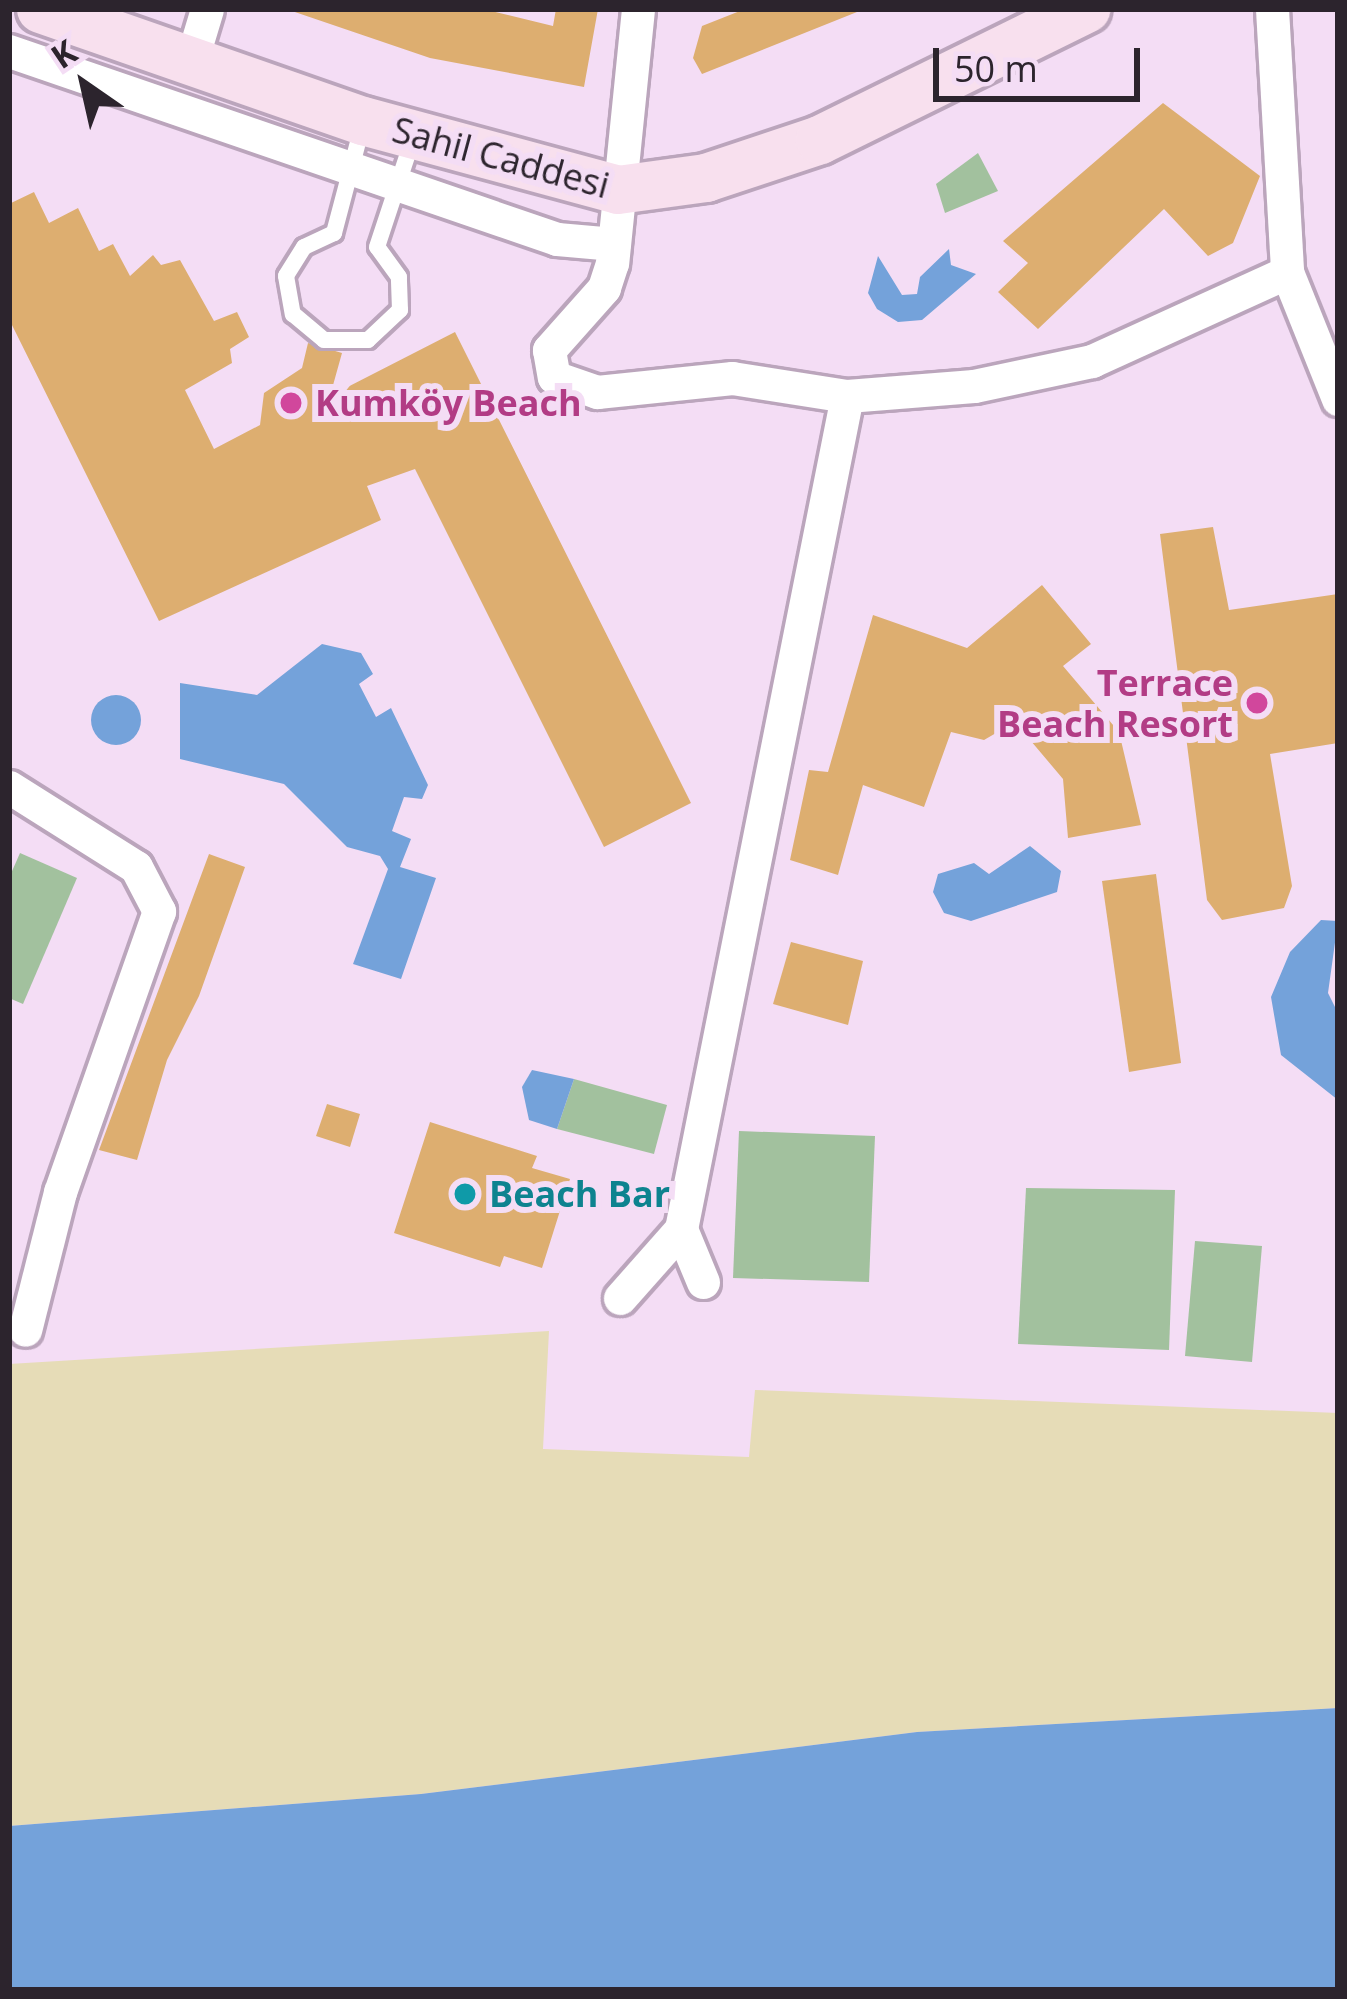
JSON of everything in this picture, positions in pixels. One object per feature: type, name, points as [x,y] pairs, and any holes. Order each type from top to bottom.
[{"type":"main road","name":"Sahil Caddesi","points":[[41,9],[99,18],[192,59],[363,121],[618,190],[706,178],[820,140],[1086,9]]},
{"type":"street","points":[[192,59],[207,9]]},
{"type":"street","points":[[638,9],[614,244],[604,288],[549,350],[554,377],[597,392],[731,378],[848,396],[974,386],[1092,361],[1287,272]]},
{"type":"street","points":[[1272,9],[1287,272],[1338,399]]},
{"type":"street","points":[[9,51],[557,239],[614,244]]},
{"type":"street","points":[[620,1298],[681,1229],[848,396]]},
{"type":"street","points":[[9,787],[136,867],[159,911],[60,1192],[26,1330]]},
{"type":"street","points":[[681,1229],[703,1282]]},
{"type":"lane","points":[[363,121],[334,233],[304,247],[286,276],[293,314],[324,340],[368,340],[400,310],[399,277],[377,247],[414,136]]},
{"type":"green space","points":[[978,153],[998,191],[945,213],[936,184]]},
{"type":"green space","points":[[20,853],[77,878],[23,1004],[9,998],[9,878]]},
{"type":"green space","points":[[574,1079],[667,1105],[654,1154],[557,1129]]},
{"type":"green space","points":[[739,1131],[875,1136],[869,1282],[733,1278]]},
{"type":"green space","points":[[1026,1188],[1175,1190],[1169,1350],[1018,1344]]},
{"type":"green space","points":[[1195,1241],[1262,1246],[1252,1362],[1185,1356]]},
{"type":"sand","points":[[549,1331],[543,1449],[749,1457],[755,1390],[1338,1413],[1338,1708],[917,1732],[421,1794],[9,1826],[9,1364]]},
{"type":"water","points":[[949,249],[951,265],[976,274],[922,320],[898,322],[877,309],[868,293],[878,256],[902,295],[917,294],[920,277]]},
{"type":"water","points":[[322,644],[361,653],[373,674],[359,684],[376,717],[391,708],[428,785],[422,799],[404,797],[392,831],[411,839],[400,867],[436,878],[401,979],[353,964],[388,869],[380,856],[347,847],[284,784],[180,759],[180,683],[257,695]]},
{"type":"water","points":[[116,695],[134,702],[141,720],[134,738],[116,745],[98,738],[91,720],[98,702]]},
{"type":"water","points":[[1030,846],[1061,871],[1057,892],[971,921],[944,913],[933,892],[938,874],[974,863],[989,874]]},
{"type":"water","points":[[1321,920],[1338,921],[1328,993],[1338,1013],[1338,1100],[1281,1055],[1271,997],[1290,952]]},
{"type":"water","points":[[532,1070],[574,1079],[557,1129],[529,1120],[522,1087]]},
{"type":"water","points":[[1338,1708],[1338,1990],[9,1990],[9,1826],[421,1794],[917,1732]]},
{"type":"building","points":[[286,9],[483,9],[553,26],[556,9],[598,9],[584,87],[430,58]]},
{"type":"building","points":[[745,9],[862,10],[702,74],[693,58],[702,26]]},
{"type":"building","points":[[1163,103],[1260,176],[1233,243],[1208,256],[1164,209],[1038,329],[998,292],[1028,263],[1003,241]]},
{"type":"building","points":[[34,192],[49,223],[78,208],[99,251],[113,244],[130,276],[153,255],[161,265],[180,260],[214,321],[237,312],[249,337],[230,349],[232,363],[185,390],[214,449],[260,425],[264,393],[302,368],[308,343],[342,353],[330,396],[455,332],[691,803],[604,847],[415,469],[367,486],[381,520],[159,621],[9,319],[9,204]]},
{"type":"building","name":"Terrace Beach Resort","points":[[1213,527],[1229,610],[1338,594],[1338,743],[1270,754],[1292,886],[1284,908],[1222,920],[1207,900],[1160,534]]},
{"type":"building","points":[[1042,585],[1091,644],[1063,666],[1119,732],[1141,825],[1068,838],[1063,779],[1015,722],[984,740],[951,732],[924,807],[863,785],[838,875],[790,860],[809,770],[828,772],[873,615],[967,648]]},
{"type":"building","points":[[209,854],[245,867],[199,996],[167,1060],[137,1160],[99,1150]]},
{"type":"building","points":[[1156,874],[1181,1063],[1129,1072],[1102,881]]},
{"type":"building","points":[[791,942],[863,961],[848,1025],[773,1004]]},
{"type":"building","points":[[327,1104],[360,1114],[350,1147],[316,1136]]},
{"type":"building","name":"Beach Bar","points":[[430,1122],[537,1156],[532,1168],[570,1179],[542,1268],[504,1256],[500,1267],[394,1233]]},
{"type":"place","name":"Kumköy Beach","points":[[291,403]]},
{"type":"place","name":"Terrace Beach Resort","points":[[1257,703]]},
{"type":"place","name":"Beach Bar","points":[[465,1194]]}]
